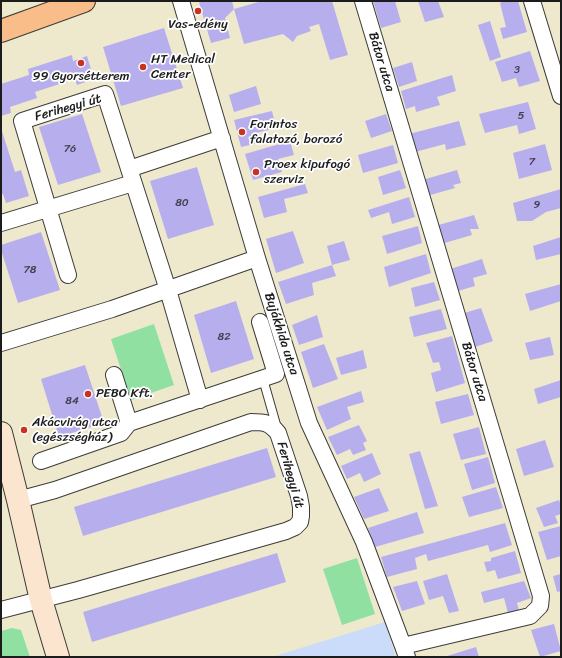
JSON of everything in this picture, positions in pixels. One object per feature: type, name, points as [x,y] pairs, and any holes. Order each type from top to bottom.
[{"type":"main road","points":[[1,31],[84,1]]},
{"type":"main road","points":[[1,433],[41,600],[58,657]]},
{"type":"street","name":"Bujákhida utca","points":[[181,1],[257,258],[309,423],[364,542],[405,651]]},
{"type":"street","name":"Bátor utca","points":[[363,1],[541,596],[540,606],[530,616],[405,651]]},
{"type":"street","points":[[532,1],[561,96]]},
{"type":"street","name":"Ferihegyi út","points":[[68,275],[22,121],[105,94],[168,290],[200,400]]},
{"type":"street","points":[[1,223],[48,208],[131,176],[222,138]]},
{"type":"street","points":[[1,343],[112,310],[257,258]]},
{"type":"street","points":[[41,461],[121,433],[129,423],[276,374],[260,322]]},
{"type":"street","points":[[114,375],[129,423]]},
{"type":"street","name":"Ferihegyi út","points":[[1,610],[286,531],[295,527],[300,522],[301,516],[299,496],[278,433],[272,426],[263,422],[251,422],[55,490],[18,500]]},
{"type":"lane","points":[[263,379],[278,433]]},
{"type":"shaded area","points":[[385,622],[396,657],[272,657]]},
{"type":"green space","points":[[154,324],[174,385],[131,400],[111,339]]},
{"type":"green space","points":[[357,558],[375,614],[342,625],[323,569]]},
{"type":"green space","points":[[12,628],[21,630],[30,657],[1,657],[1,631]]},
{"type":"building","points":[[232,1],[234,9],[225,18],[230,38],[211,43],[199,2]]},
{"type":"building","points":[[262,1],[332,1],[348,55],[330,60],[319,24],[309,27],[311,31],[297,36],[293,42],[283,34],[244,44],[234,9]]},
{"type":"building","points":[[373,1],[395,1],[401,22],[381,28]]},
{"type":"building","points":[[418,1],[438,1],[444,17],[425,22]]},
{"type":"building","points":[[502,1],[518,1],[527,32],[503,39],[500,28],[506,27],[500,3]]},
{"type":"building","points":[[490,21],[501,57],[490,61],[478,25]]},
{"type":"building","name":"HT Medical Center","points":[[164,28],[183,88],[121,106],[103,47]]},
{"type":"building","points":[[530,51],[540,81],[519,87],[516,78],[502,82],[495,62]]},
{"type":"building","points":[[72,55],[73,61],[87,56],[94,79],[77,85],[75,79],[35,92],[37,98],[10,107],[11,113],[1,116],[1,84],[29,75],[28,69]]},
{"type":"building","points":[[412,62],[417,81],[399,87],[393,68]]},
{"type":"building","points":[[452,75],[456,91],[437,97],[440,105],[416,112],[415,106],[406,109],[401,91]]},
{"type":"building","points":[[256,86],[261,104],[234,112],[229,95]]},
{"type":"building","points":[[528,102],[536,129],[519,134],[517,125],[485,133],[479,114]]},
{"type":"building","points":[[272,111],[276,128],[256,133],[259,143],[241,147],[234,120]]},
{"type":"building","points":[[82,114],[101,172],[58,185],[39,127]]},
{"type":"building","points":[[386,114],[392,131],[371,138],[365,121]]},
{"type":"building","points":[[459,121],[466,145],[446,150],[445,144],[415,152],[409,134]]},
{"type":"building","points":[[1,128],[15,172],[21,170],[29,196],[6,203],[3,194],[1,194]]},
{"type":"building","points":[[290,141],[294,155],[278,159],[282,172],[253,180],[245,154]]},
{"type":"building","points":[[545,144],[552,170],[519,179],[513,153]]},
{"type":"building","points":[[393,145],[398,163],[363,173],[358,155]]},
{"type":"building","points":[[197,167],[214,225],[168,239],[150,181]]},
{"type":"building","points":[[400,170],[406,188],[383,195],[378,177]]},
{"type":"building","points":[[457,170],[461,183],[453,185],[455,188],[427,196],[422,180]]},
{"type":"building","points":[[305,184],[308,193],[284,199],[287,212],[264,218],[258,197]]},
{"type":"building","points":[[561,189],[561,208],[546,212],[532,221],[517,221],[513,203]]},
{"type":"building","points":[[409,197],[415,217],[392,224],[389,212],[371,218],[368,210]]},
{"type":"building","points":[[474,215],[479,229],[470,229],[472,235],[441,244],[435,226]]},
{"type":"building","points":[[418,226],[422,243],[387,254],[382,236]]},
{"type":"building","points":[[293,231],[304,263],[276,273],[266,239]]},
{"type":"building","points":[[41,232],[60,290],[18,303],[1,250],[1,245]]},
{"type":"building","points":[[561,237],[561,254],[536,260],[533,246]]},
{"type":"building","points":[[344,241],[350,260],[332,265],[327,246]]},
{"type":"building","points":[[426,254],[431,273],[389,287],[384,267]]},
{"type":"building","points":[[482,259],[487,274],[473,278],[475,286],[458,291],[447,270]]},
{"type":"building","points":[[332,265],[336,276],[312,283],[314,295],[286,304],[278,282]]},
{"type":"building","points":[[434,282],[440,300],[415,307],[411,288]]},
{"type":"building","points":[[561,284],[561,301],[530,311],[525,294]]},
{"type":"building","points":[[236,301],[254,359],[211,373],[194,315]]},
{"type":"building","points":[[481,308],[493,341],[472,348],[461,314]]},
{"type":"building","points":[[441,309],[447,329],[414,337],[409,317]]},
{"type":"building","points":[[317,315],[323,337],[299,345],[292,325]]},
{"type":"building","points":[[452,336],[465,383],[436,392],[431,373],[441,370],[439,362],[433,363],[426,343]]},
{"type":"building","points":[[550,337],[554,355],[530,360],[525,343]]},
{"type":"building","points":[[324,344],[338,379],[313,388],[301,352]]},
{"type":"building","points":[[363,350],[367,368],[341,375],[336,358]]},
{"type":"building","points":[[85,365],[104,423],[59,437],[41,379]]},
{"type":"building","points":[[561,380],[561,397],[538,404],[534,389]]},
{"type":"building","points":[[361,391],[364,402],[347,407],[351,419],[327,430],[317,407]]},
{"type":"building","points":[[468,394],[474,415],[441,424],[435,402]]},
{"type":"building","points":[[359,425],[367,441],[363,443],[366,450],[353,455],[350,449],[337,455],[328,437]]},
{"type":"building","points":[[479,427],[486,454],[461,460],[453,434]]},
{"type":"building","points":[[545,440],[554,467],[524,476],[516,449]]},
{"type":"building","points":[[267,448],[276,477],[83,536],[74,507]]},
{"type":"building","points":[[420,451],[438,506],[425,509],[409,454]]},
{"type":"building","points":[[372,453],[381,474],[364,482],[360,473],[347,479],[341,466]]},
{"type":"building","points":[[488,457],[495,483],[472,490],[464,464]]},
{"type":"building","points":[[496,487],[503,508],[469,517],[462,497]]},
{"type":"building","points":[[379,488],[389,511],[364,519],[354,497]]},
{"type":"building","points":[[559,500],[561,514],[555,516],[558,523],[544,527],[536,508]]},
{"type":"building","points":[[417,512],[424,533],[375,547],[368,528]]},
{"type":"building","points":[[505,523],[512,545],[490,552],[488,545],[428,561],[426,554],[415,558],[417,569],[387,577],[381,557]]},
{"type":"building","points":[[561,526],[561,556],[547,560],[538,532]]},
{"type":"building","points":[[515,551],[521,573],[498,579],[495,570],[487,572],[484,562],[491,561],[491,558]]},
{"type":"building","points":[[277,553],[286,582],[92,642],[83,612]]},
{"type":"building","points":[[447,574],[459,611],[449,613],[443,596],[429,600],[423,581]]},
{"type":"building","points":[[561,574],[561,591],[557,592],[553,576]]},
{"type":"building","points":[[417,581],[425,604],[402,611],[393,587]]},
{"type":"building","points":[[524,581],[531,598],[517,603],[519,610],[508,613],[504,598],[484,603],[481,592]]},
{"type":"building","points":[[554,624],[561,651],[540,657],[531,630]]},
{"type":"building","points":[[476,647],[479,657],[444,657]]},
{"type":"place","name":"Vas-edény","points":[[198,11]]},
{"type":"place","name":"99 Gyorsétterem","points":[[81,63]]},
{"type":"place","name":"HT Medical Center","points":[[143,67]]},
{"type":"place","name":"Forintos falatozó, borozó","points":[[242,132]]},
{"type":"place","name":"Proex kipufogó szerviz","points":[[256,172]]},
{"type":"place","name":"PEBO Kft.","points":[[88,394]]},
{"type":"place","name":"Akácvirág utca (egészségház)","points":[[24,430]]}]
